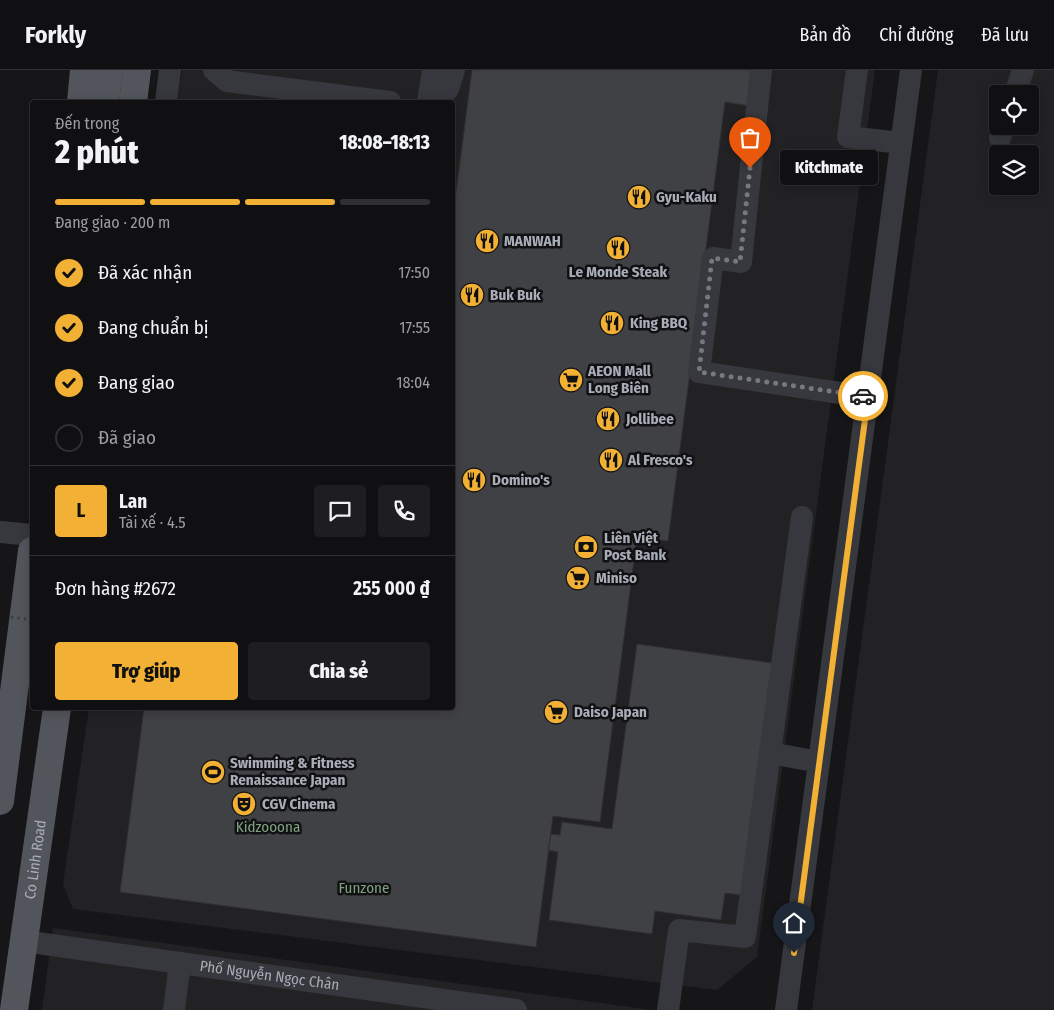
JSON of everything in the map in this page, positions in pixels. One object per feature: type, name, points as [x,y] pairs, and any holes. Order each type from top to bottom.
[{"type":"main road","points":[[81,100],[84,70]]},
{"type":"main road","points":[[105,100],[109,70]]},
{"type":"main road","points":[[133,100],[137,70]]},
{"type":"main road","points":[[0,801],[30,567]]},
{"type":"main road","name":"Co Linh Road","points":[[14,1010],[57,710]]},
{"type":"street","points":[[166,100],[170,70]]},
{"type":"street","points":[[214,70],[227,81],[288,96],[356,100]]},
{"type":"street","points":[[413,70],[419,70]]},
{"type":"street","points":[[428,100],[433,70]]},
{"type":"street","points":[[436,100],[448,89],[454,70]]},
{"type":"street","points":[[761,70],[740,262],[712,258],[699,372],[868,397]]},
{"type":"street","points":[[857,70],[848,137],[901,143]]},
{"type":"street","points":[[786,1010],[911,70]]},
{"type":"street","points":[[1018,85],[1023,70]]},
{"type":"street","points":[[668,1010],[679,930],[745,937],[802,517]]},
{"type":"street","points":[[0,532],[30,536]]},
{"type":"street","points":[[770,753],[819,762]]},
{"type":"street","name":"Phố Nguyễn Ngọc Chân","points":[[23,942],[516,1010]]},
{"type":"street","points":[[174,1010],[180,963]]},
{"type":"path","points":[[12,617],[30,620]]},
{"type":"shaded area","points":[[182,70],[875,70],[757,957],[717,990],[73,909],[63,884],[89,710],[455,710],[455,100],[177,100]]},
{"type":"shaded area","points":[[938,70],[1054,70],[1054,1010],[812,1010]]},
{"type":"shaded area","points":[[455,154],[461,156],[455,206]]},
{"type":"shaded area","points":[[53,928],[652,1010],[42,1010]]},
{"type":"building","name":"AEON Mall Long Biên","points":[[472,70],[754,70],[750,106],[725,102],[668,541],[637,537],[600,822],[553,816],[536,947],[120,892],[144,710],[455,710],[455,199]]},
{"type":"building","points":[[637,644],[772,663],[741,895],[725,893],[721,920],[655,911],[652,934],[549,920],[558,852],[548,850],[551,834],[560,835],[562,822],[612,829]]},
{"type":"way so far","points":[[750,168],[740,262],[712,258],[699,372],[863,396]]},
{"type":"place","name":"Kitchmate","points":[[750,168]]},
{"type":"place","name":"Gyu-Kaku","points":[[639,197]]},
{"type":"place","name":"MANWAH","points":[[487,241]]},
{"type":"place","name":"Le Monde Steak","points":[[618,248]]},
{"type":"place","name":"Buk Buk","points":[[472,295]]},
{"type":"place","name":"King BBQ","points":[[612,323]]},
{"type":"place","name":"AEON Mall Long Biên","points":[[571,380]]},
{"type":"place","name":"Jollibee","points":[[608,419]]},
{"type":"place","name":"Al Fresco's","points":[[611,460]]},
{"type":"place","name":"Domino's","points":[[474,480]]},
{"type":"place","name":"Liên Việt Post Bank","points":[[586,547]]},
{"type":"place","name":"Miniso","points":[[578,578]]},
{"type":"place","name":"Daiso Japan","points":[[556,712]]},
{"type":"place","name":"Swimming & Fitness Renaissance Japan","points":[[213,772]]},
{"type":"place","name":"CGV Cinema","points":[[244,804]]},
{"type":"route","points":[[794,953],[868,397],[863,396]]},
{"type":"park label","name":"Kidzooona","points":[[268,827]]},
{"type":"park label","name":"Funzone","points":[[364,888]]}]
